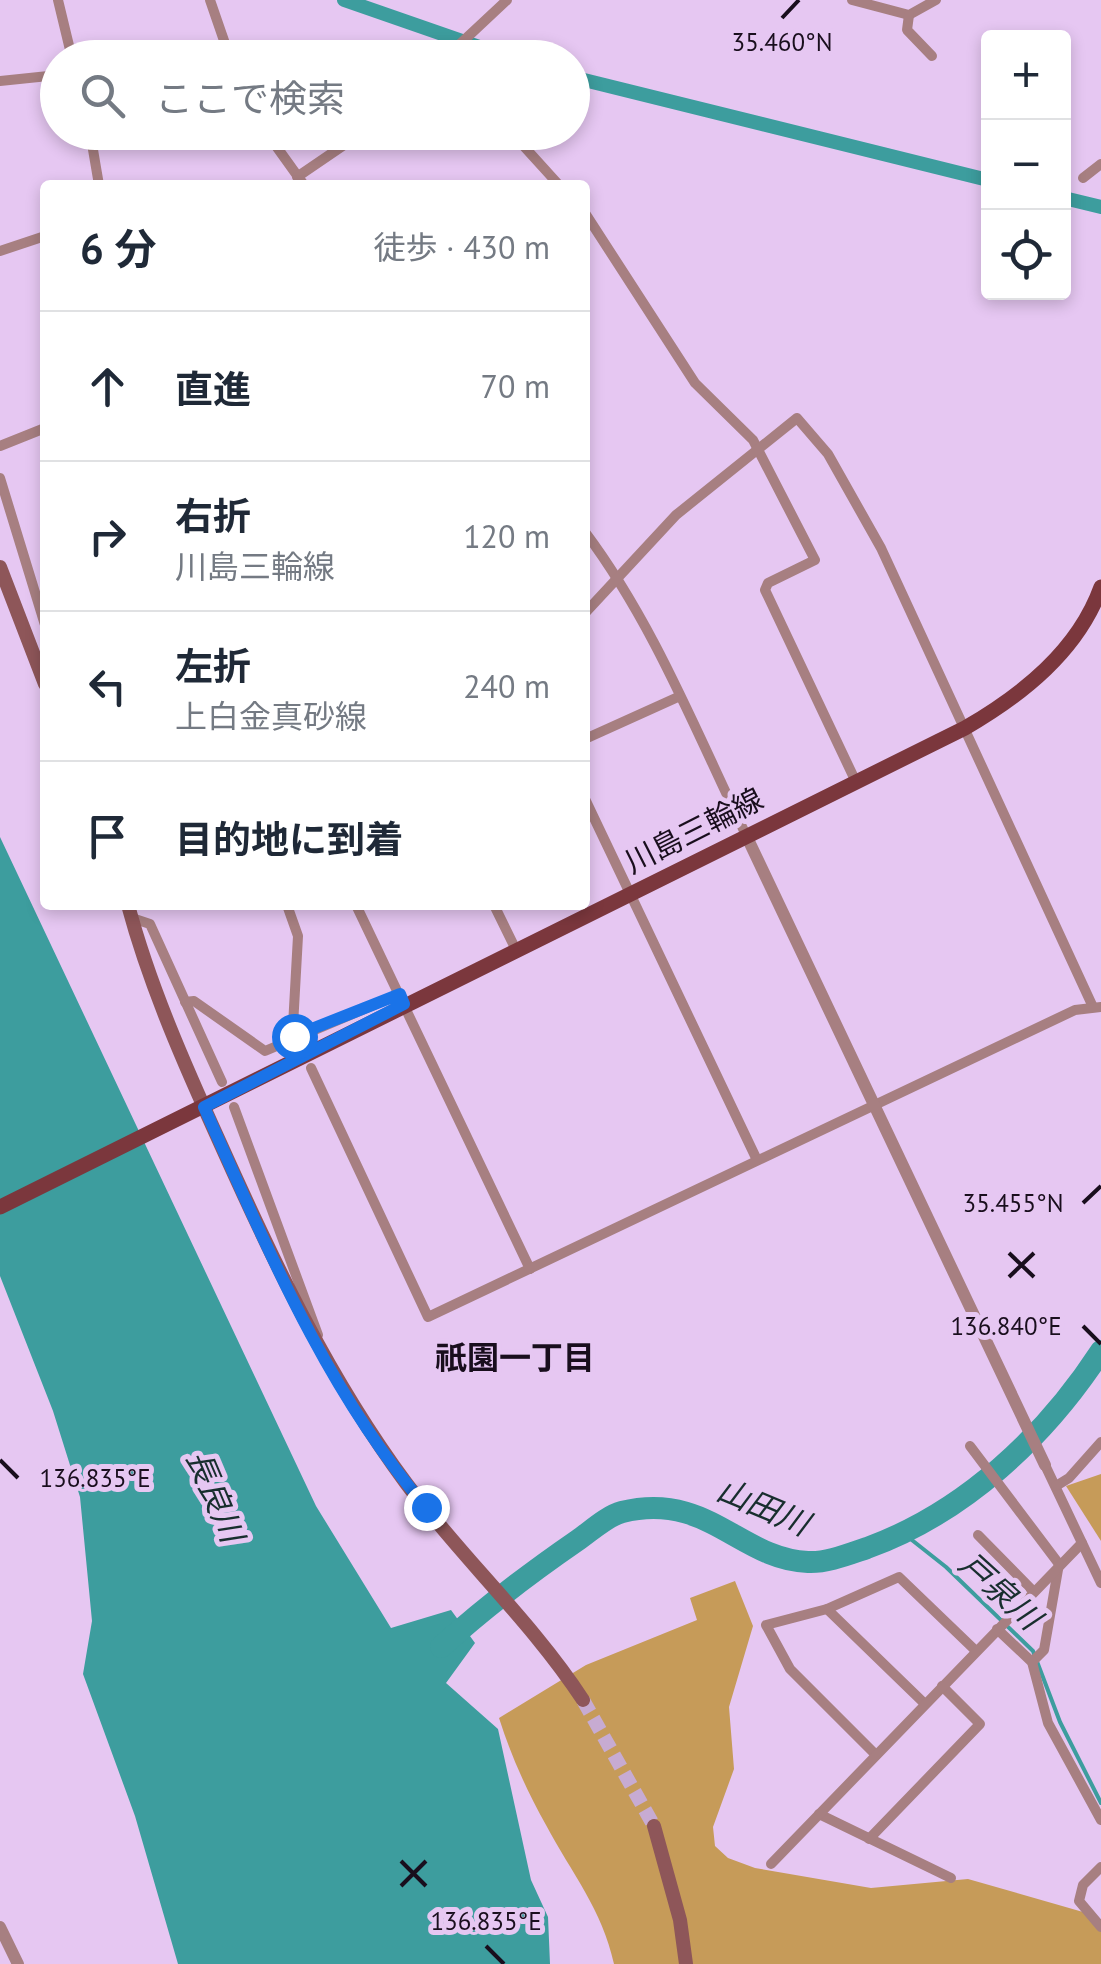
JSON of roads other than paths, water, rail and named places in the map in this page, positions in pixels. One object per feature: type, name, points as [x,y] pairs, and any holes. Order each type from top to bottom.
[{"type":"main road","points":[[0,567],[40,671]]},
{"type":"main road","name":"川島三輪線","points":[[0,1207],[204,1107],[402,999],[516,950],[965,728],[1008,703],[1050,665],[1078,631],[1101,586]]},
{"type":"main road","points":[[130,911],[204,1107],[302,1318],[333,1374],[408,1486],[526,1623],[584,1700]]},
{"type":"main road","points":[[654,1826],[680,1920],[686,1964]]},
{"type":"street","points":[[58,0],[68,40]]},
{"type":"street","points":[[210,0],[224,40]]},
{"type":"street","points":[[464,40],[507,0]]},
{"type":"street","points":[[852,0],[884,4],[909,15]]},
{"type":"street","points":[[909,15],[936,0]]},
{"type":"street","points":[[909,15],[907,30],[932,56]]},
{"type":"street","points":[[0,81],[40,76]]},
{"type":"street","points":[[93,150],[98,180]]},
{"type":"street","points":[[278,150],[299,180]]},
{"type":"street","points":[[301,180],[340,150]]},
{"type":"street","points":[[527,150],[554,180]]},
{"type":"street","points":[[1084,178],[1101,164]]},
{"type":"street","points":[[590,221],[695,382],[759,449],[814,560],[768,583],[765,590],[856,782]]},
{"type":"street","points":[[0,251],[40,238]]},
{"type":"street","points":[[311,1068],[428,1316],[1075,1010],[1097,1007],[881,548],[828,454],[797,418],[676,516],[590,607]]},
{"type":"street","points":[[0,446],[40,430]]},
{"type":"street","points":[[0,478],[40,609]]},
{"type":"street","points":[[590,539],[618,576],[652,637],[1101,1583]]},
{"type":"street","points":[[590,738],[678,696]]},
{"type":"street","points":[[590,810],[757,1160]]},
{"type":"street","points":[[289,910],[298,936],[296,1039]]},
{"type":"street","points":[[358,910],[530,1269]]},
{"type":"street","points":[[496,910],[516,950]]},
{"type":"street","points":[[130,911],[150,924],[222,1082]]},
{"type":"street","points":[[185,1002],[194,1001],[265,1050],[402,999]]},
{"type":"street","points":[[234,1106],[333,1374]]},
{"type":"street","points":[[1056,1486],[1069,1478],[1101,1442]]},
{"type":"street","points":[[974,1450],[1059,1564],[1036,1658],[1057,1744],[1101,1820]]},
{"type":"street","points":[[978,1535],[1033,1591]]},
{"type":"street","points":[[771,1864],[1082,1543]]},
{"type":"street","points":[[876,1755],[790,1669],[766,1626],[827,1609],[899,1577],[976,1651]]},
{"type":"street","points":[[827,1609],[924,1704]]},
{"type":"street","points":[[1003,1623],[1036,1658]]},
{"type":"street","points":[[869,1839],[980,1724],[942,1686]]},
{"type":"street","points":[[819,1814],[951,1878]]},
{"type":"street","points":[[1101,1867],[1083,1885],[1080,1901],[1101,1927]]},
{"type":"street","points":[[0,1927],[18,1964]]},
{"type":"water","name":"長良川","points":[[0,837],[316,1506],[391,1628],[451,1610],[475,1643],[446,1683],[498,1729],[531,1880],[548,1917],[550,1964],[178,1964],[135,1816],[83,1674],[92,1621],[80,1497],[53,1411],[0,1276]]},
{"type":"waterway","points":[[344,0],[459,40]]},
{"type":"waterway","points":[[590,81],[981,178]]},
{"type":"waterway","points":[[1071,200],[1101,207]]},
{"type":"waterway","name":"山田川","points":[[441,1647],[525,1578],[622,1512],[652,1508],[678,1511],[762,1550],[808,1562],[845,1555],[903,1533],[937,1515],[999,1469],[1054,1413],[1101,1351]]},
{"type":"waterway","name":"戸泉川","points":[[903,1533],[946,1567],[1033,1651],[1060,1722],[1101,1803]]},
{"type":"tunnel","points":[[583,1700],[654,1826]]},
{"type":"district","name":"祇園一丁目","points":[[515,1358]]}]
